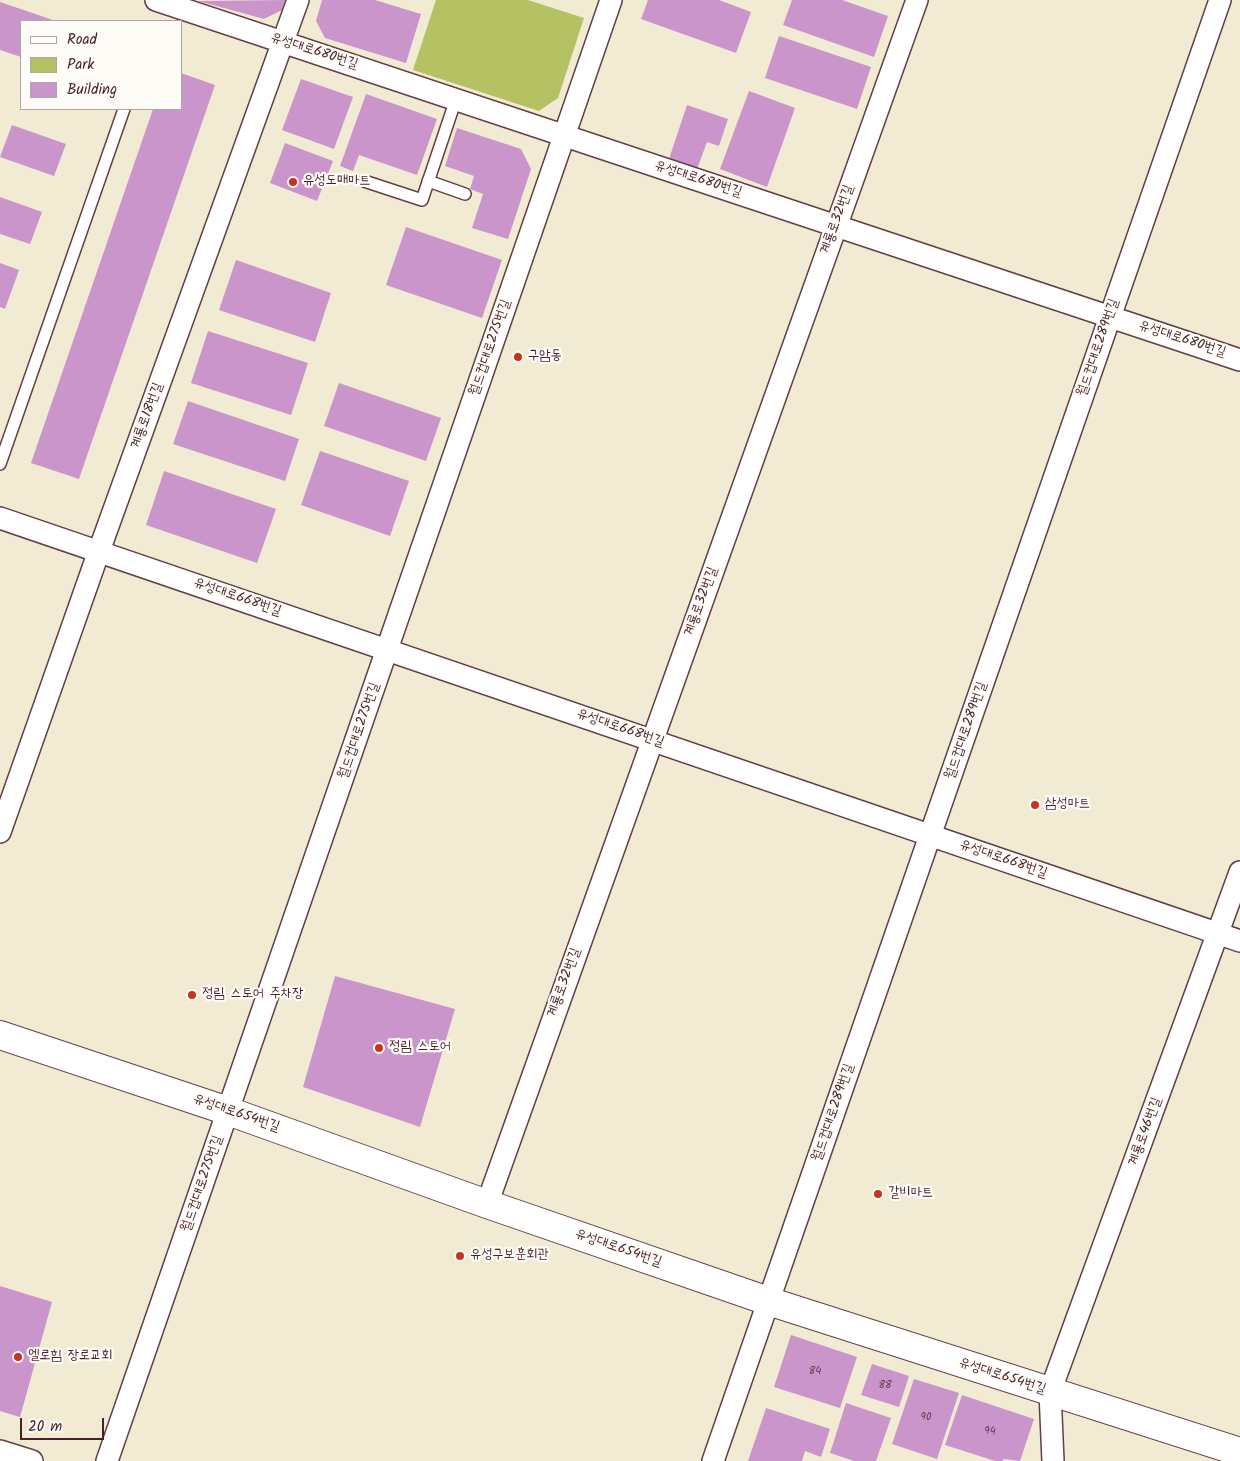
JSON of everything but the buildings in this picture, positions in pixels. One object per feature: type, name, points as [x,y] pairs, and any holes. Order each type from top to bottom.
[{"type":"street","name":"유성대로680번길","points":[[156,0],[1240,360]]},
{"type":"street","name":"계룡로18번길","points":[[0,832],[99,551],[298,0]]},
{"type":"street","name":"월드컵대로275번길","points":[[107,1461],[611,0]]},
{"type":"street","name":"계룡로32번길","points":[[487,1204],[917,0]]},
{"type":"street","name":"월드컵대로289번길","points":[[713,1461],[1220,0]]},
{"type":"street","name":"유성대로668번길","points":[[0,518],[1240,941]]},
{"type":"street","name":"계룡로46번길","points":[[1050,1392],[1240,872]]},
{"type":"street","name":"유성대로654번길","points":[[0,1035],[228,1111],[487,1204],[768,1301],[1240,1452]]},
{"type":"street","points":[[1050,1392],[1053,1461]]},
{"type":"street","points":[[0,1450],[32,1461]]},
{"type":"lane","points":[[364,181],[422,200],[456,99]]},
{"type":"lane","points":[[0,464],[124,110]]},
{"type":"lane","points":[[428,181],[465,194]]},
{"type":"green space","points":[[436,0],[528,0],[584,18],[558,98],[539,111],[413,70]]},
{"type":"place","name":"유성도매마트","points":[[293,182]]},
{"type":"place","name":"구암동","points":[[518,357]]},
{"type":"place","name":"삼성마트","points":[[1035,805]]},
{"type":"place","name":"정림 스토어 주차장","points":[[192,995]]},
{"type":"place","name":"정림 스토어","points":[[379,1048]]},
{"type":"place","name":"갈비마트","points":[[878,1194]]},
{"type":"place","name":"유성구보훈회관","points":[[460,1256]]},
{"type":"place","name":"엘로힘 장로교회","points":[[18,1357]]}]
